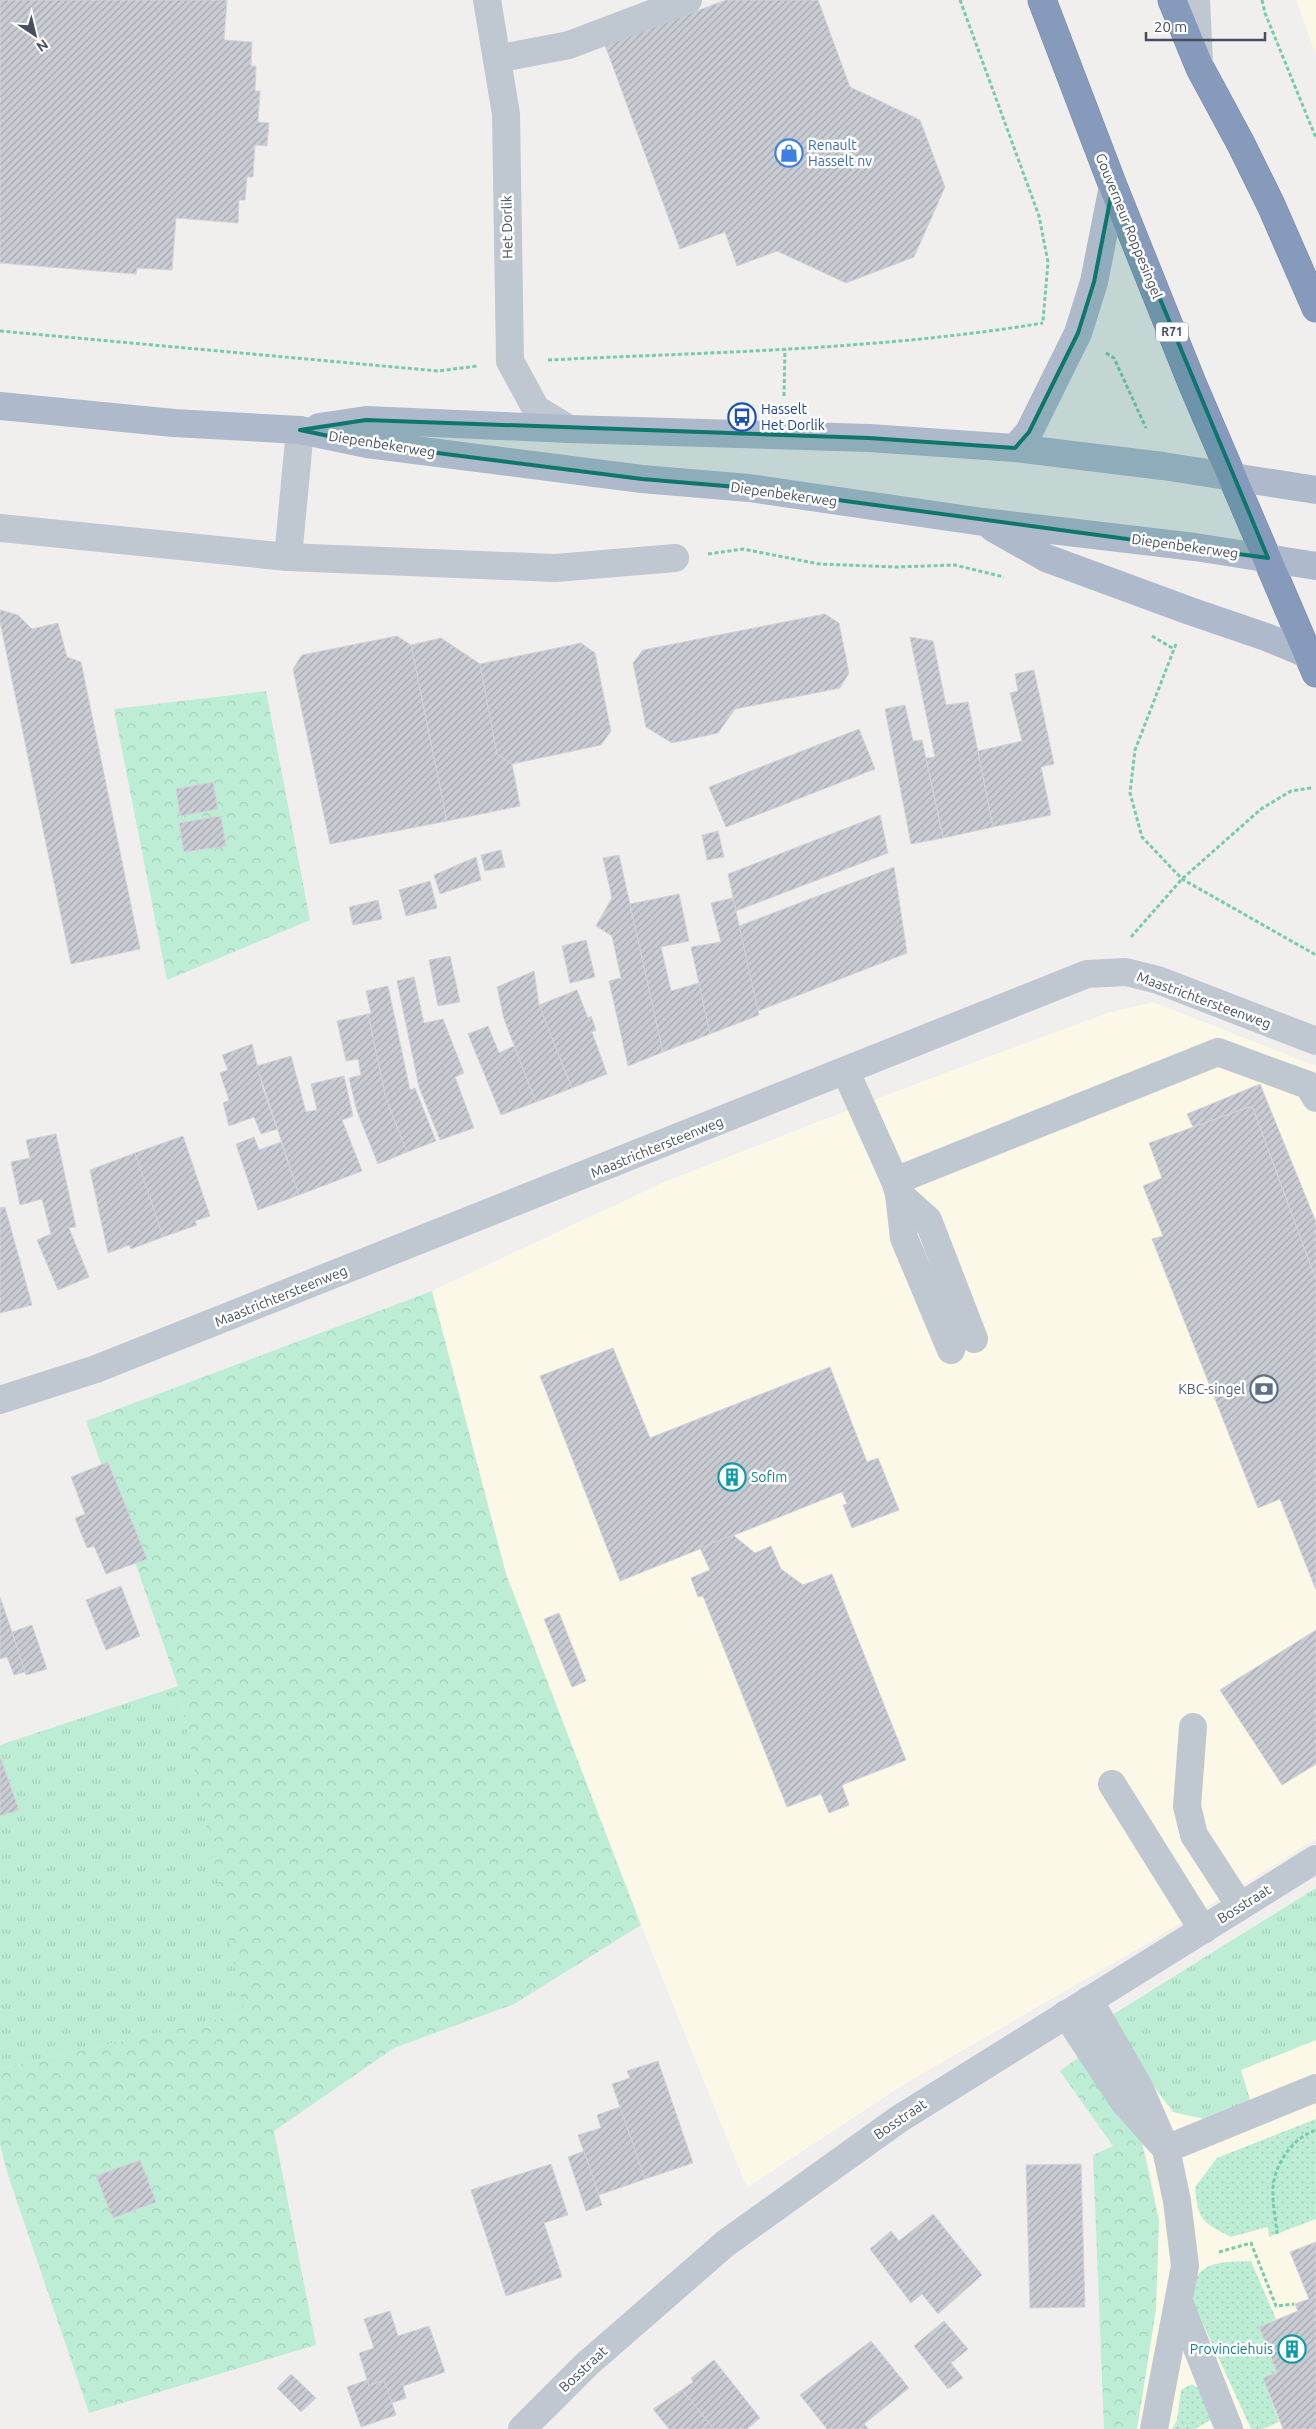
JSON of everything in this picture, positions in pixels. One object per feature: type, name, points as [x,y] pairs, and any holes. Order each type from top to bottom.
[{"type":"highway","name":"Gouverneur Roppesingel","points":[[1042,0],[1112,186],[1232,478]]},
{"type":"highway","points":[[1172,0],[1200,68],[1258,179],[1316,308]]},
{"type":"highway","name":"R71","points":[[1232,478],[1268,558],[1311,663]]},
{"type":"main road","points":[[1015,448],[1029,432],[1078,333],[1094,282],[1112,186]]},
{"type":"main road","name":"Diepenbekerweg","points":[[0,406],[174,423],[300,430],[367,444],[642,479],[749,488],[983,522],[1195,546],[1268,558]]},
{"type":"main road","name":"Diepenbekerweg","points":[[300,430],[366,420],[569,429],[869,438],[1015,448],[1163,466],[1232,478]]},
{"type":"main road","points":[[1232,478],[1316,490]]},
{"type":"main road","points":[[983,522],[1046,558],[1190,612],[1266,636],[1311,663]]},
{"type":"main road","points":[[1268,558],[1316,566]]},
{"type":"street","name":"Het Dorlik","points":[[487,0],[506,114],[510,362],[536,409],[569,429]]},
{"type":"street","points":[[497,59],[569,45],[688,0]]},
{"type":"street","points":[[1196,0],[1200,68]]},
{"type":"street","points":[[288,557],[300,430]]},
{"type":"street","points":[[0,528],[288,557],[555,568],[675,558]]},
{"type":"street","name":"Maastrichtersteenweg","points":[[0,1400],[96,1369],[846,1072],[1087,974],[1126,972],[1158,980],[1316,1041]]},
{"type":"street","points":[[897,1188],[1218,1052],[1308,1085],[1316,1098]]},
{"type":"street","points":[[846,1072],[897,1188],[904,1238],[962,1345]]},
{"type":"street","points":[[1193,1727],[1187,1806],[1194,1835],[1240,1906]]},
{"type":"street","points":[[1112,1784],[1203,1930]]},
{"type":"street","name":"Bosstraat","points":[[522,2429],[587,2364],[726,2243],[899,2119],[1316,1859]]},
{"type":"street","points":[[1089,2000],[1139,2087],[1166,2150],[1183,2242],[1185,2266],[1154,2429]]},
{"type":"street","points":[[1066,2014],[1124,2102],[1166,2150]]},
{"type":"street","points":[[1166,2150],[1316,2088]]},
{"type":"street","points":[[1179,2302],[1229,2429]]},
{"type":"path","points":[[960,0],[1039,216],[1048,262],[1043,323]]},
{"type":"path","points":[[1262,0],[1264,13],[1316,138]]},
{"type":"path","points":[[784,396],[785,349]]},
{"type":"path","points":[[675,558],[743,549],[819,564],[896,567],[955,565],[1008,578]]},
{"type":"path","points":[[1149,635],[1174,649]]},
{"type":"path","points":[[1129,939],[1182,879],[1261,809],[1291,791],[1311,788]]},
{"type":"path","points":[[1182,879],[1316,955]]},
{"type":"path","points":[[1277,2234],[1272,2193],[1278,2166],[1291,2146],[1316,2130]]},
{"type":"path","points":[[1183,2242],[1212,2253],[1251,2243],[1276,2306],[1294,2304]]},
{"type":"highlighted area","points":[[1113,186],[1268,558],[749,488],[642,479],[367,444],[300,430],[366,420],[869,438],[1015,448],[1029,432],[1078,333],[1094,282]]},
{"type":"shaded area","points":[[1296,0],[1316,0],[1316,55]]},
{"type":"shaded area","points":[[1153,1002],[1316,1066],[1316,1839],[1165,1933],[903,2085],[747,2188],[641,1925],[506,1574],[432,1291],[664,1182],[910,1086],[1110,1012]]},
{"type":"shaded area","points":[[1316,1888],[1316,2429],[1137,2429],[1156,2309],[1159,2220],[1150,2170],[1110,2015]]},
{"type":"green space","points":[[266,691],[310,920],[167,980],[114,709]]},
{"type":"green space","points":[[432,1291],[506,1574],[641,1925],[514,2004],[394,2048],[274,2131],[316,2345],[89,2413],[8,2175],[0,2145],[0,2069],[244,2013],[178,1686],[86,1421]]},
{"type":"green space","points":[[178,1686],[245,2013],[0,2069],[0,1745]]},
{"type":"green space","points":[[1316,1888],[1316,2040],[1241,2070],[1250,2100],[1204,2119],[1173,2112],[1137,2064],[1110,2016]]},
{"type":"green space","points":[[1084,2053],[1142,2143],[1159,2221],[1156,2309],[1137,2429],[1104,2429],[1093,2155],[1113,2146],[1060,2071]]},
{"type":"green space","points":[[1316,2119],[1316,2219],[1269,2237],[1268,2227],[1231,2237],[1214,2228],[1203,2219],[1198,2207],[1195,2187],[1217,2158]]},
{"type":"green space","points":[[1251,2261],[1276,2319],[1259,2327],[1277,2372],[1263,2378],[1279,2422],[1263,2429],[1251,2429],[1190,2295],[1193,2284],[1204,2269],[1220,2263]]},
{"type":"green space","points":[[1192,2384],[1200,2389],[1213,2419],[1195,2429],[1172,2429],[1177,2420],[1181,2390]]},
{"type":"building","points":[[0,0],[227,0],[224,40],[252,42],[251,66],[256,66],[255,91],[260,91],[258,122],[269,123],[267,146],[255,145],[253,177],[247,177],[245,200],[239,200],[238,223],[176,218],[172,270],[137,268],[136,274],[0,263]]},
{"type":"building","name":"Renault Hasselt nv","points":[[726,0],[818,0],[850,87],[920,120],[945,187],[914,257],[846,283],[777,251],[737,266],[725,232],[680,249],[605,45]]},
{"type":"building","points":[[0,610],[18,615],[32,629],[58,623],[67,657],[81,662],[140,949],[71,964],[0,622]]},
{"type":"building","points":[[825,614],[839,623],[849,673],[840,688],[735,709],[718,733],[672,743],[646,727],[633,663],[643,650]]},
{"type":"building","points":[[397,636],[411,645],[447,821],[330,844],[293,669],[302,655]]},
{"type":"building","points":[[910,637],[933,641],[946,705],[968,702],[993,827],[943,838],[926,758],[935,757]]},
{"type":"building","points":[[441,638],[480,664],[497,754],[512,764],[520,806],[447,821],[411,645]]},
{"type":"building","points":[[581,643],[595,653],[611,731],[601,745],[512,764],[497,754],[480,664]]},
{"type":"building","points":[[1034,670],[1054,764],[1041,767],[1051,815],[993,827],[978,751],[1022,741],[1010,693],[1018,691],[1015,674]]},
{"type":"building","points":[[905,705],[913,741],[922,740],[943,838],[911,844],[885,709]]},
{"type":"building","points":[[859,729],[875,769],[726,827],[709,787]]},
{"type":"building","points":[[213,782],[218,809],[180,816],[176,789]]},
{"type":"building","points":[[880,815],[888,853],[736,911],[728,874]]},
{"type":"building","points":[[221,816],[226,846],[184,852],[179,823]]},
{"type":"building","points":[[718,831],[724,857],[707,860],[702,835]]},
{"type":"building","points":[[501,850],[505,867],[485,871],[481,855]]},
{"type":"building","points":[[619,855],[663,1052],[628,1066],[609,981],[621,978],[612,936],[596,926],[612,898],[603,858]]},
{"type":"building","points":[[476,857],[481,880],[440,894],[434,875]]},
{"type":"building","points":[[894,867],[907,953],[758,1011],[739,926]]},
{"type":"building","points":[[430,881],[437,908],[406,916],[399,890]]},
{"type":"building","points":[[679,894],[689,941],[661,947],[671,991],[699,983],[710,1034],[663,1052],[630,904]]},
{"type":"building","points":[[733,898],[759,1015],[710,1034],[691,947],[721,942],[711,903]]},
{"type":"building","points":[[378,900],[382,919],[353,925],[349,907]]},
{"type":"building","points":[[586,940],[595,977],[570,983],[562,946]]},
{"type":"building","points":[[450,956],[460,1002],[438,1006],[429,960]]},
{"type":"building","points":[[534,971],[539,1005],[572,1088],[536,1102],[504,1019],[497,987]]},
{"type":"building","points":[[414,977],[424,1023],[443,1019],[464,1073],[455,1077],[474,1128],[440,1140],[419,1087],[397,981]]},
{"type":"building","points":[[388,986],[410,1090],[415,1088],[436,1141],[407,1152],[386,1099],[368,1014],[371,1013],[366,991]]},
{"type":"building","points":[[577,990],[588,1018],[591,1016],[596,1030],[592,1032],[607,1074],[572,1088],[539,1005]]},
{"type":"building","points":[[368,1014],[386,1099],[407,1152],[378,1164],[357,1111],[349,1078],[361,1075],[358,1059],[346,1061],[337,1021]]},
{"type":"building","points":[[488,1026],[499,1053],[514,1046],[536,1102],[501,1115],[468,1034]]},
{"type":"building","points":[[252,1044],[263,1089],[277,1129],[261,1134],[254,1117],[229,1126],[223,1103],[229,1100],[220,1073],[228,1070],[222,1055]]},
{"type":"building","points":[[291,1056],[306,1112],[317,1110],[311,1084],[344,1076],[353,1116],[342,1120],[362,1171],[299,1195],[257,1066]]},
{"type":"building","points":[[1260,1084],[1316,1222],[1316,1280],[1252,1106],[1193,1127],[1187,1114]]},
{"type":"building","name":"KBC-singel","points":[[1252,1106],[1316,1280],[1316,1590],[1280,1499],[1258,1508],[1152,1239],[1163,1236],[1143,1186],[1162,1178],[1149,1143]]},
{"type":"building","points":[[56,1134],[76,1227],[69,1228],[89,1277],[58,1290],[37,1240],[51,1234],[42,1199],[20,1205],[11,1162],[30,1158],[26,1140]]},
{"type":"building","points":[[183,1136],[210,1216],[195,1221],[197,1225],[163,1237],[135,1153]]},
{"type":"building","points":[[254,1137],[259,1150],[281,1142],[299,1195],[258,1210],[236,1144]]},
{"type":"building","points":[[135,1153],[163,1237],[131,1249],[129,1245],[108,1253],[90,1170]]},
{"type":"building","points":[[5,1207],[32,1305],[0,1313],[0,1208]]},
{"type":"building","name":"Sofim","points":[[613,1348],[650,1438],[830,1367],[867,1462],[878,1458],[899,1510],[852,1528],[843,1505],[847,1504],[842,1492],[620,1581],[540,1376]]},
{"type":"building","points":[[108,1462],[147,1559],[106,1574],[94,1546],[87,1548],[75,1518],[85,1514],[71,1477]]},
{"type":"building","points":[[733,1535],[755,1553],[771,1546],[781,1569],[803,1585],[832,1574],[906,1760],[842,1785],[849,1805],[829,1813],[821,1794],[787,1807],[703,1596],[698,1597],[691,1578],[710,1570],[700,1548]]},
{"type":"building","points":[[121,1586],[140,1636],[106,1650],[86,1600]]},
{"type":"building","points":[[0,1597],[25,1672],[14,1675],[7,1657],[0,1659]]},
{"type":"building","points":[[559,1613],[586,1681],[572,1687],[544,1619]]},
{"type":"building","points":[[32,1625],[47,1669],[26,1675],[12,1632]]},
{"type":"building","points":[[1316,1630],[1316,1764],[1282,1785],[1220,1690]]},
{"type":"building","points":[[0,1756],[19,1810],[0,1816]]},
{"type":"building","points":[[658,2061],[693,2163],[645,2179],[612,2084],[630,2078],[627,2071]]},
{"type":"building","points":[[620,2107],[645,2179],[599,2195],[578,2135],[601,2128],[597,2115]]},
{"type":"building","points":[[584,2151],[602,2205],[586,2211],[568,2157]]},
{"type":"building","points":[[140,2160],[156,2202],[113,2218],[96,2176]]},
{"type":"building","points":[[551,2164],[568,2215],[544,2223],[562,2277],[506,2296],[471,2190]]},
{"type":"building","points":[[1081,2164],[1085,2307],[1030,2308],[1026,2165]]},
{"type":"building","points":[[933,2214],[982,2275],[938,2314],[922,2294],[911,2303],[870,2249],[891,2231],[899,2241]]},
{"type":"building","name":"Provinciehuis","points":[[1316,2242],[1316,2429],[1283,2429],[1263,2378],[1277,2372],[1259,2327],[1298,2311],[1295,2304],[1309,2299],[1290,2252]]},
{"type":"building","points":[[390,2311],[398,2336],[429,2326],[445,2372],[403,2386],[406,2398],[392,2403],[384,2380],[369,2386],[359,2353],[374,2348],[364,2319]]},
{"type":"building","points":[[944,2321],[968,2349],[951,2363],[963,2378],[948,2389],[914,2346]]},
{"type":"building","points":[[871,2341],[909,2388],[864,2424],[869,2429],[827,2429],[800,2395]]},
{"type":"building","points":[[714,2360],[760,2418],[747,2429],[714,2429],[682,2390],[693,2382],[691,2378]]},
{"type":"building","points":[[291,2374],[316,2398],[301,2412],[277,2388]]},
{"type":"building","points":[[367,2380],[369,2386],[384,2380],[396,2415],[361,2427],[347,2387]]},
{"type":"building","points":[[682,2390],[714,2429],[669,2429],[653,2409]]},
{"type":"place","name":"Renault Hasselt nv","points":[[789,153]]},
{"type":"place","name":"Hasselt Het Dorlik","points":[[742,417]]},
{"type":"place","name":"KBC-singel","points":[[1264,1389]]},
{"type":"place","name":"Sofim","points":[[732,1477]]},
{"type":"place","name":"Provinciehuis","points":[[1292,2349]]}]
